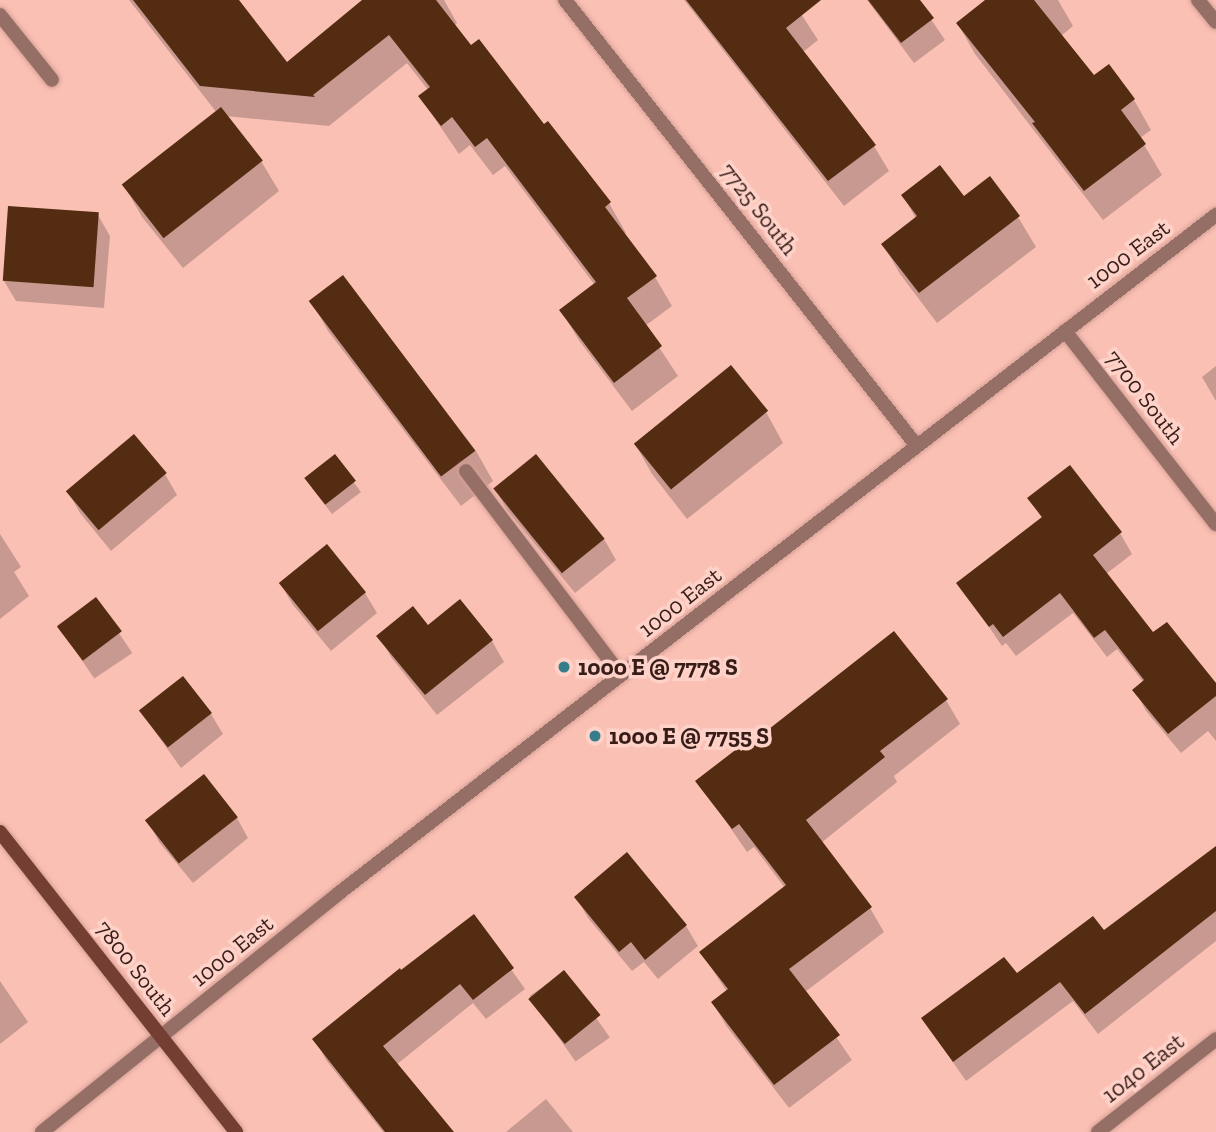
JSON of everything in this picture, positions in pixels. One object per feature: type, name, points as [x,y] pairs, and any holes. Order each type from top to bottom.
[{"type":"main road","name":"7800 South","points":[[0,832],[236,1132]]},
{"type":"street","name":"7725 South","points":[[565,0],[917,446]]},
{"type":"street","points":[[1198,0],[1216,22]]},
{"type":"street","points":[[0,15],[52,80]]},
{"type":"street","name":"1000 East","points":[[42,1132],[339,893],[1216,215]]},
{"type":"street","name":"7700 South","points":[[1065,331],[1216,524]]},
{"type":"street","points":[[466,471],[621,676]]},
{"type":"street","name":"1040 East","points":[[1098,1132],[1216,1039]]},
{"type":"building","points":[[133,0],[239,0],[287,62],[362,0],[436,0],[471,45],[479,39],[544,124],[548,121],[611,202],[605,207],[657,276],[627,298],[662,346],[614,383],[559,310],[596,282],[487,138],[475,147],[452,117],[441,126],[418,96],[430,87],[389,35],[313,95],[315,97],[200,86]]},
{"type":"building","points":[[686,0],[821,0],[786,28],[876,145],[828,181]]},
{"type":"building","points":[[868,0],[920,0],[934,18],[901,43]]},
{"type":"building","points":[[985,0],[1034,0],[1094,75],[1109,64],[1135,99],[1121,110],[1146,144],[1084,191],[1032,123],[1035,122],[956,23]]},
{"type":"building","points":[[221,107],[263,161],[164,238],[122,185]]},
{"type":"building","points":[[940,165],[964,196],[990,176],[1020,216],[919,293],[881,244],[917,216],[901,195]]},
{"type":"building","points":[[8,206],[99,212],[94,287],[3,281]]},
{"type":"building","points":[[343,275],[475,451],[441,477],[309,301]]},
{"type":"building","points":[[731,365],[768,411],[671,490],[634,444]]},
{"type":"building","points":[[134,434],[167,473],[99,530],[66,491]]},
{"type":"building","points":[[335,454],[356,481],[325,505],[304,478]]},
{"type":"building","points":[[536,454],[605,539],[562,573],[493,489]]},
{"type":"building","points":[[1070,465],[1122,532],[1093,555],[1153,632],[1167,622],[1216,683],[1216,696],[1168,734],[1132,690],[1144,680],[1105,630],[1094,638],[1060,593],[1003,637],[993,624],[989,627],[956,583],[1042,517],[1027,498]]},
{"type":"building","points":[[327,544],[366,592],[318,631],[279,583]]},
{"type":"building","points":[[96,597],[122,631],[83,661],[57,626]]},
{"type":"building","points":[[460,599],[493,640],[425,695],[376,636],[413,606],[428,625]]},
{"type":"building","points":[[894,631],[948,699],[880,751],[885,757],[806,820],[872,907],[789,969],[840,1035],[774,1085],[711,1002],[728,989],[699,952],[786,885],[739,824],[732,829],[695,781],[738,748],[741,751]]},
{"type":"building","points":[[183,676],[212,713],[168,748],[139,710]]},
{"type":"building","points":[[204,774],[238,817],[179,864],[145,820]]},
{"type":"building","points":[[1216,846],[1216,911],[1085,1014],[1060,982],[953,1062],[921,1018],[1004,957],[1017,973],[1093,916],[1104,930]]},
{"type":"building","points":[[627,852],[687,925],[645,960],[631,942],[619,952],[574,897]]},
{"type":"building","points":[[474,914],[514,968],[473,1000],[460,984],[383,1046],[454,1132],[385,1132],[312,1039],[400,968],[401,970]]},
{"type":"building","points":[[564,970],[601,1015],[565,1044],[528,999]]},
{"type":"place","name":"1000 E @ 7778 S","points":[[564,667]]},
{"type":"place","name":"1000 E @ 7755 S","points":[[595,736]]}]
